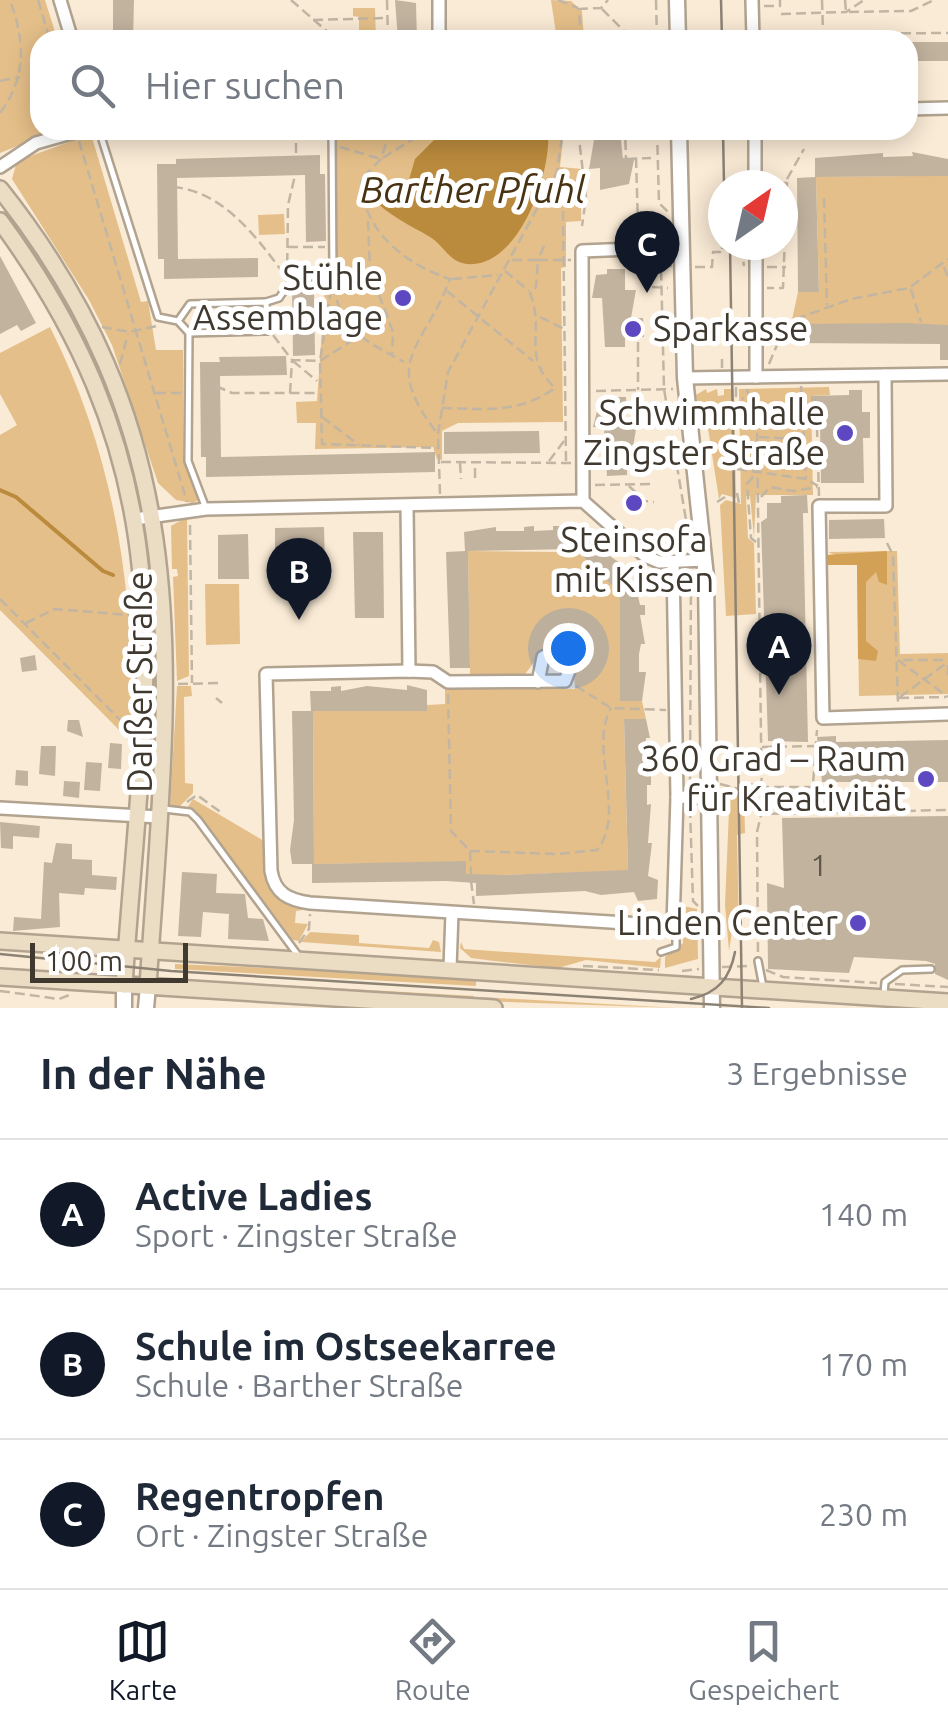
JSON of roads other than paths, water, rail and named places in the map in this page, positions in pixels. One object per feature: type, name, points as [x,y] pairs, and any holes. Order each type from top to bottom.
[{"type":"main road","name":"Darßer Straße","points":[[0,189],[58,269],[94,332],[131,425],[154,516],[165,612],[159,813],[148,986]]},
{"type":"main road","name":"Darßer Straße","points":[[0,221],[44,284],[88,364],[118,443],[135,519],[147,679],[124,985]]},
{"type":"main road","points":[[0,942],[150,953],[299,953],[711,989],[884,991],[948,1002]]},
{"type":"main road","points":[[0,977],[494,1008]]},
{"type":"street","points":[[60,0],[69,30]]},
{"type":"street","points":[[439,0],[440,30]]},
{"type":"street","points":[[677,0],[678,30]]},
{"type":"street","points":[[752,3],[753,30]]},
{"type":"street","points":[[918,109],[948,108]]},
{"type":"street","points":[[0,167],[47,140]]},
{"type":"street","points":[[679,140],[680,384],[700,560],[710,798],[712,1008]]},
{"type":"street","points":[[755,140],[755,170]]},
{"type":"street","points":[[584,501],[582,251],[677,247]]},
{"type":"street","points":[[751,382],[756,260]]},
{"type":"street","points":[[680,384],[948,374]]},
{"type":"street","points":[[885,375],[886,506],[820,506],[823,718],[948,714]]},
{"type":"street","points":[[135,519],[206,508],[584,501],[595,506],[645,556],[672,562],[700,560]]},
{"type":"street","points":[[406,506],[409,671]]},
{"type":"street","points":[[538,682],[540,662],[553,653],[569,664],[565,681],[538,682],[448,682],[433,672],[409,671],[266,674],[272,878],[284,895],[310,903],[452,913],[666,927],[676,922],[683,797],[675,710],[672,562]]},
{"type":"street","points":[[683,797],[710,798]]},
{"type":"street","points":[[0,808],[139,816]]},
{"type":"street","name":"Darßer Straße","points":[[139,816],[159,813]]},
{"type":"street","points":[[450,968],[452,913]]},
{"type":"street","points":[[124,985],[124,1008]]},
{"type":"street","points":[[146,1008],[148,986]]},
{"type":"lane","points":[[102,140],[158,317],[178,321],[190,333],[268,331],[266,302]]},
{"type":"lane","points":[[178,321],[190,304],[266,302],[279,298],[287,282],[324,284],[333,278],[333,140]]},
{"type":"lane","points":[[190,333],[188,461],[206,508]]},
{"type":"lane","points":[[159,813],[190,812],[299,953]]},
{"type":"lane","points":[[662,952],[676,947],[676,922]]},
{"type":"lane","points":[[759,964],[764,992]]},
{"type":"lane","points":[[884,991],[902,970],[931,970]]},
{"type":"water","name":"Barther Pfuhl","points":[[434,140],[548,140],[539,189],[520,230],[491,259],[474,264],[454,259],[430,237],[372,198],[373,191],[385,183],[406,190],[415,159]]},
{"type":"waterway","points":[[0,490],[16,497],[103,571],[113,575]]},
{"type":"tram line","points":[[721,0],[722,30]]},
{"type":"tram line","points":[[723,140],[724,170]]},
{"type":"tram line","points":[[730,260],[742,1008]]},
{"type":"tram line","points":[[691,999],[709,993],[721,983],[735,952]]},
{"type":"tram line","points":[[0,954],[171,971],[769,1008]]},
{"type":"place","name":"Regentropfen","points":[[647,293]]},
{"type":"place","name":"Stühle Assemblage","points":[[403,298]]},
{"type":"place","name":"Sparkasse","points":[[633,329]]},
{"type":"place","name":"Schwimmhalle Zingster Straße","points":[[845,433]]},
{"type":"place","name":"Steinsofa mit Kissen","points":[[634,503]]},
{"type":"place","name":"Schule im Ostseekarree","points":[[299,620]]},
{"type":"place","name":"Active Ladies","points":[[779,695]]},
{"type":"place","name":"360 Grad – Raum für Kreativität","points":[[926,779]]},
{"type":"place","name":"Linden Center","points":[[858,923]]}]
